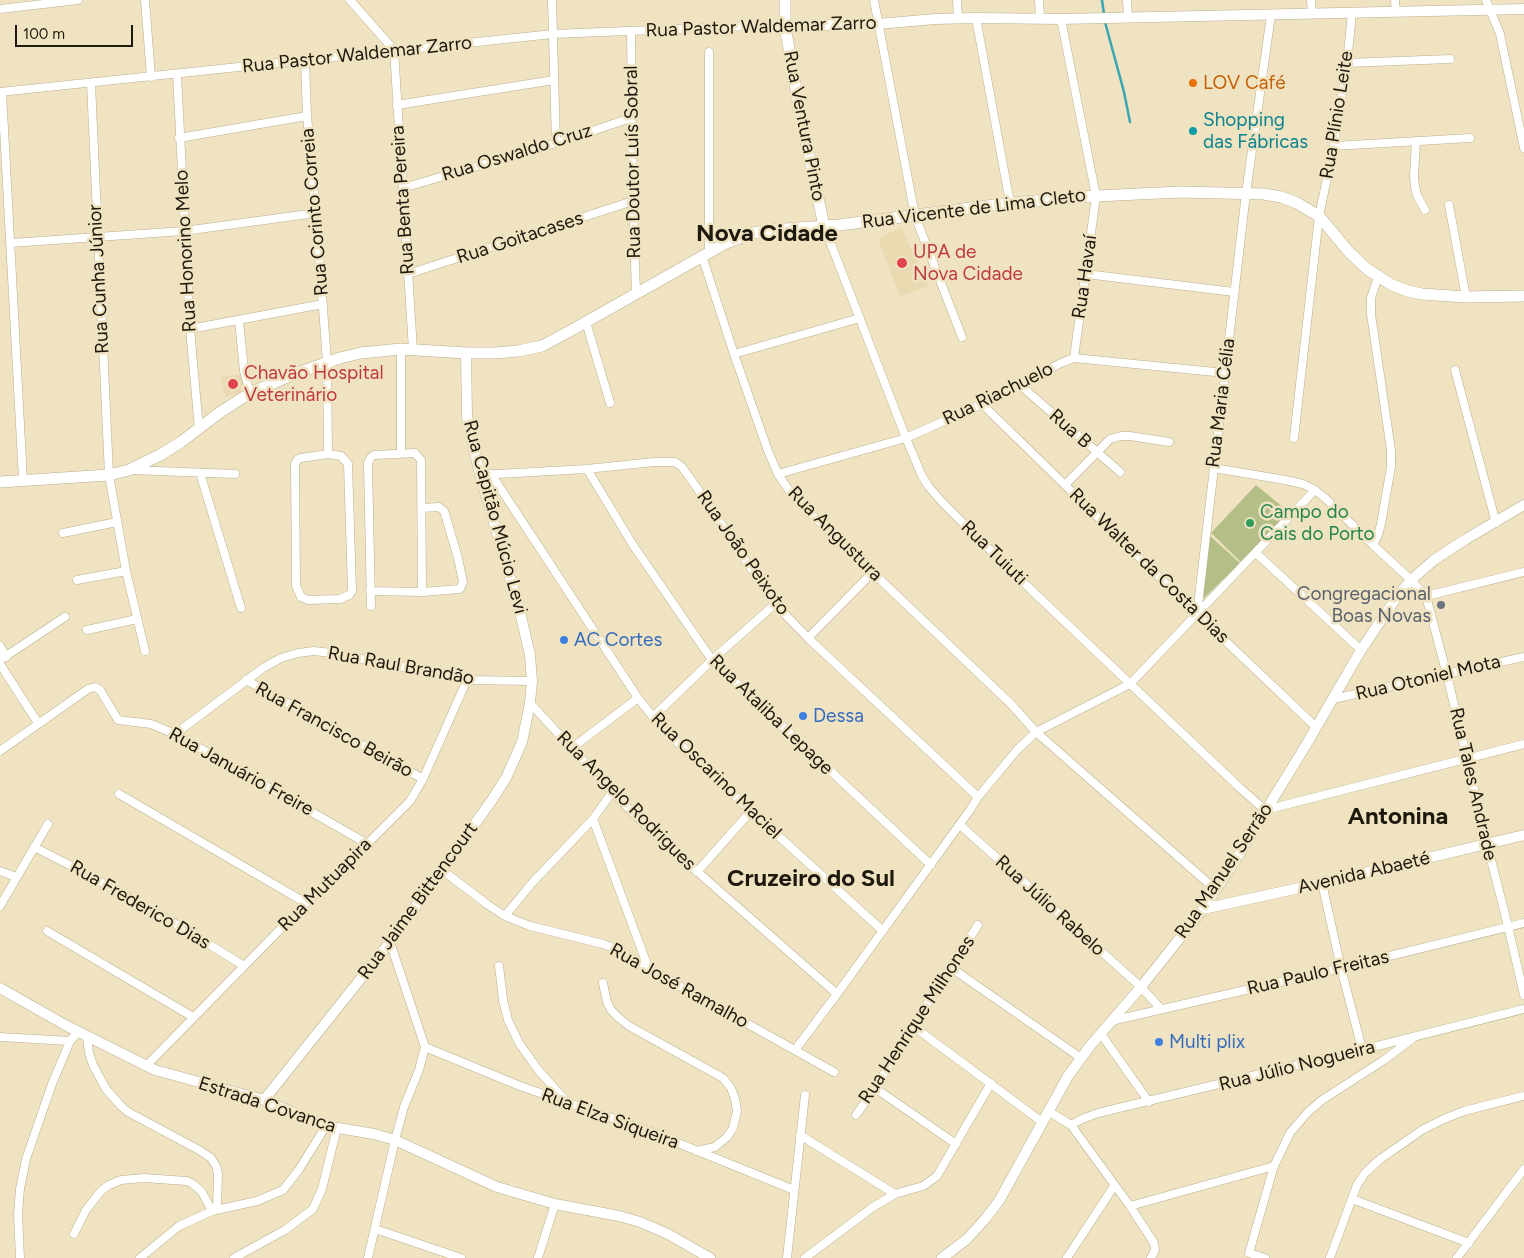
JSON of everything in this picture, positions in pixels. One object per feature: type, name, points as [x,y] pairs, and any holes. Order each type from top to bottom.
[{"type":"main road","name":"Rua Ventura Pinto","points":[[785,0],[785,26],[802,123],[824,226]]},
{"type":"main road","name":"Rua Vicente de Lima Cleto","points":[[0,482],[109,475],[129,470],[160,455],[250,393],[327,362],[361,353],[401,349],[466,353],[507,352],[536,348],[726,243],[753,233],[771,230],[915,216],[1010,203],[1096,196],[1180,192],[1264,194],[1281,197],[1307,208],[1319,216],[1366,269],[1392,285],[1422,294],[1466,297],[1524,296]]},
{"type":"street","points":[[0,9],[78,0]]},
{"type":"street","points":[[145,0],[151,77]]},
{"type":"street","points":[[350,0],[394,50]]},
{"type":"street","points":[[552,0],[556,143]]},
{"type":"street","points":[[874,0],[915,216],[962,336]]},
{"type":"street","points":[[958,0],[958,19]]},
{"type":"street","points":[[1039,0],[1040,18]]},
{"type":"street","points":[[1127,0],[1128,18]]},
{"type":"street","points":[[1310,0],[1312,14]]},
{"type":"street","points":[[1395,0],[1396,12]]},
{"type":"street","points":[[1486,0],[1500,34],[1524,148]]},
{"type":"street","name":"Rua Pastor Waldemar Zarro","points":[[1,92],[553,34],[752,26],[878,24],[976,18],[1128,18],[1524,9]]},
{"type":"street","name":"Rua Plínio Leite","points":[[1294,438],[1319,216],[1334,146],[1347,63],[1352,13]]},
{"type":"street","name":"Rua Maria Célia","points":[[1197,614],[1246,193],[1271,15]]},
{"type":"street","points":[[976,18],[1010,203]]},
{"type":"street","name":"Rua Havaí","points":[[1061,19],[1096,196],[1074,358]]},
{"type":"street","name":"Rua Doutor Luís Sobral","points":[[631,31],[631,118],[636,293]]},
{"type":"street","name":"Rua Benta Pereira","points":[[394,50],[413,350]]},
{"type":"street","name":"Rua Angustura","points":[[709,52],[706,254],[734,354],[778,474],[793,495],[808,511],[1011,704],[1036,732],[1216,890]]},
{"type":"street","points":[[1347,63],[1450,59]]},
{"type":"street","name":"Rua Corinto Correia","points":[[305,61],[307,116],[327,362],[328,454]]},
{"type":"street","name":"Rua Honorino Melo","points":[[177,74],[190,329],[199,429]]},
{"type":"street","points":[[397,105],[554,80]]},
{"type":"street","name":"Rua Cunha Júnior","points":[[91,84],[109,475],[126,571],[145,651]]},
{"type":"street","points":[[1,92],[23,480]]},
{"type":"street","points":[[179,138],[307,116]]},
{"type":"street","name":"Rua Oswaldo Cruz","points":[[402,188],[556,143],[631,118]]},
{"type":"street","points":[[1334,146],[1470,138]]},
{"type":"street","points":[[1416,141],[1415,187],[1425,210]]},
{"type":"street","name":"Rua Goitacases","points":[[408,274],[633,201]]},
{"type":"street","points":[[1449,205],[1466,297]]},
{"type":"street","points":[[10,243],[184,230],[316,214]]},
{"type":"street","name":"Rua Tuiuti","points":[[824,226],[922,476],[942,502],[1130,684],[1265,810]]},
{"type":"street","points":[[1086,274],[1234,292]]},
{"type":"street","points":[[1373,545],[1381,524],[1391,467],[1391,450],[1371,314],[1371,298],[1378,277]]},
{"type":"street","points":[[190,329],[323,304]]},
{"type":"street","points":[[734,354],[860,318]]},
{"type":"street","points":[[239,320],[244,371],[250,393]]},
{"type":"street","points":[[586,322],[610,403]]},
{"type":"street","points":[[400,453],[401,349]]},
{"type":"street","name":"Rua Capitão Múcio Levi","points":[[466,353],[467,416],[470,432],[480,475],[525,632],[530,655],[532,681]]},
{"type":"street","name":"Rua Riachuelo","points":[[778,474],[906,438],[982,404],[1074,358],[1225,373]]},
{"type":"street","points":[[1455,370],[1496,523]]},
{"type":"street","name":"Rua B","points":[[1020,385],[1120,472]]},
{"type":"street","name":"Rua Walter da Costa Dias","points":[[982,404],[1316,727]]},
{"type":"street","points":[[1065,485],[1110,439],[1130,436],[1169,442]]},
{"type":"street","points":[[371,606],[368,463],[371,457],[374,456],[415,453],[421,460],[422,592]]},
{"type":"street","points":[[328,454],[341,456],[348,464],[352,591],[349,595],[340,599],[308,600],[301,597],[296,586],[295,464],[301,458],[328,454]]},
{"type":"street","name":"Rua João Peixoto","points":[[480,475],[587,469],[666,461],[675,462],[697,488],[775,604],[808,638],[978,797]]},
{"type":"street","name":"Rua Tales Andrade","points":[[1214,468],[1285,480],[1303,484],[1314,490],[1325,498],[1426,596],[1447,674],[1524,995]]},
{"type":"street","name":"Rua Ataliba Lepage","points":[[587,469],[633,545],[712,660],[931,865]]},
{"type":"street","points":[[129,470],[235,474]]},
{"type":"street","points":[[200,473],[241,608]]},
{"type":"street","name":"Rua Oscarino Maciel","points":[[491,474],[638,698],[653,717],[751,811],[883,931]]},
{"type":"street","points":[[795,1050],[960,825],[978,797],[1016,750],[1036,732],[1130,684],[1314,490]]},
{"type":"street","name":"Rua Manuel Serrão","points":[[942,1258],[967,1238],[999,1201],[1062,1085],[1100,1034],[1141,987],[1203,909],[1316,727],[1361,650],[1396,598],[1411,580],[1434,560],[1524,505]]},
{"type":"street","points":[[370,591],[422,592],[460,589],[462,582],[458,558],[444,511],[439,508],[422,508]]},
{"type":"street","points":[[63,533],[117,522]]},
{"type":"street","points":[[1256,553],[1361,650]]},
{"type":"street","points":[[77,580],[126,571]]},
{"type":"street","points":[[808,638],[873,572]]},
{"type":"street","points":[[1426,596],[1524,572]]},
{"type":"street","points":[[653,717],[712,660],[775,604]]},
{"type":"street","points":[[0,646],[3,659],[65,618]]},
{"type":"street","points":[[87,630],[137,620]]},
{"type":"street","name":"Rua Raul Brandão","points":[[175,734],[263,668],[281,658],[298,653],[314,651],[331,653],[467,680],[532,681]]},
{"type":"street","name":"Rua Otoniel Mota","points":[[1333,699],[1524,657]]},
{"type":"street","points":[[0,664],[38,723],[0,751]]},
{"type":"street","name":"Rua Francisco Beirão","points":[[246,680],[423,779]]},
{"type":"street","name":"Rua Mutuapira","points":[[146,1066],[306,903],[410,801],[423,779],[467,680]]},
{"type":"street","name":"Rua Jaime Bittencourt","points":[[264,1100],[390,942],[492,800],[506,778],[522,742],[530,703],[532,681]]},
{"type":"street","name":"Rua Januário Freire","points":[[38,723],[88,689],[95,687],[100,690],[118,720],[151,724],[175,734],[366,843]]},
{"type":"street","points":[[572,748],[638,698]]},
{"type":"street","name":"Rua Angelo Rodrigues","points":[[530,703],[612,792],[652,832],[837,994]]},
{"type":"street","points":[[1265,810],[1524,744]]},
{"type":"street","points":[[505,916],[532,883],[593,818],[612,792]]},
{"type":"street","points":[[119,794],[306,903]]},
{"type":"street","points":[[697,872],[751,811]]},
{"type":"street","points":[[593,818],[648,967]]},
{"type":"street","points":[[0,906],[48,824]]},
{"type":"street","name":"Rua Júlio Rabelo","points":[[960,825],[1141,987],[1161,1009]]},
{"type":"street","name":"Avenida Abaeté","points":[[1203,909],[1322,884],[1524,835]]},
{"type":"street","name":"Rua Frederico Dias","points":[[34,847],[168,919],[244,966]]},
{"type":"street","name":"Rua José Ramalho","points":[[442,870],[505,916],[530,926],[603,944],[621,951],[669,980],[834,1072]]},
{"type":"street","points":[[0,871],[16,877]]},
{"type":"street","points":[[1322,884],[1362,1049]]},
{"type":"street","name":"Rua Paulo Freitas","points":[[1111,1021],[1341,968],[1524,923]]},
{"type":"street","name":"Rua Henrique Milhones","points":[[856,1115],[978,925]]},
{"type":"street","points":[[47,931],[193,1017]]},
{"type":"street","points":[[368,1258],[404,1107],[426,1047],[390,942]]},
{"type":"street","points":[[499,966],[503,1000],[508,1020],[519,1043],[540,1071],[568,1102]]},
{"type":"street","points":[[950,967],[1081,1058]]},
{"type":"street","points":[[602,982],[607,1002],[619,1018],[714,1072],[723,1078],[731,1088],[737,1112],[733,1128],[727,1137],[715,1147],[697,1151]]},
{"type":"street","name":"Estrada Covanca","points":[[0,988],[82,1034],[146,1066],[170,1075],[264,1100],[326,1126],[374,1134],[395,1140],[490,1184],[555,1204],[620,1216],[640,1222],[676,1238],[710,1258]]},
{"type":"street","name":"Rua Júlio Nogueira","points":[[1071,1125],[1098,1113],[1524,1009]]},
{"type":"street","points":[[913,1026],[1042,1122]]},
{"type":"street","points":[[0,1037],[70,1041],[82,1034],[93,1065],[106,1089],[121,1106],[128,1112],[211,1158],[218,1174],[215,1211]]},
{"type":"street","points":[[1100,1034],[1149,1102]]},
{"type":"street","points":[[1265,1258],[1249,1253],[1274,1166],[1290,1133],[1306,1113],[1322,1100],[1384,1060],[1416,1036]]},
{"type":"street","points":[[20,1258],[18,1214],[20,1189],[26,1159],[52,1084],[70,1041]]},
{"type":"street","name":"Rua Elza Siqueira","points":[[426,1047],[520,1086],[641,1128],[794,1190]]},
{"type":"street","points":[[805,1258],[872,1207],[895,1194],[916,1189],[938,1176],[991,1083]]},
{"type":"street","points":[[875,1088],[956,1144]]},
{"type":"street","points":[[787,1258],[805,1095]]},
{"type":"street","points":[[1330,1258],[1357,1185],[1379,1160],[1422,1130],[1464,1111],[1524,1096]]},
{"type":"street","points":[[1048,1111],[1071,1125],[1130,1206],[1154,1243],[1155,1250],[1151,1258]]},
{"type":"street","points":[[140,1258],[179,1226],[215,1211],[257,1201],[283,1190],[298,1172],[326,1126]]},
{"type":"street","points":[[234,1258],[285,1230],[313,1209],[322,1189],[337,1128]]},
{"type":"street","points":[[800,1135],[895,1194]]},
{"type":"street","points":[[1130,1206],[1274,1166]]},
{"type":"street","points":[[1457,1258],[1524,1169]]},
{"type":"street","points":[[74,1234],[86,1210],[101,1191],[121,1180],[144,1178],[187,1181],[194,1184],[202,1192],[215,1211]]},
{"type":"street","points":[[1067,1258],[1114,1186]]},
{"type":"street","points":[[1352,1199],[1468,1242]]},
{"type":"street","points":[[538,1258],[555,1204]]},
{"type":"street","points":[[375,1228],[461,1258]]},
{"type":"shaded area","name":"UPA de Nova Cidade","points":[[901,227],[928,286],[900,296],[878,239]]},
{"type":"shaded area","name":"Chavão Hospital Veterinário","points":[[242,374],[244,391],[225,397],[221,377]]},
{"type":"green space","name":"Campo do Cais do Porto","points":[[1256,485],[1290,513],[1242,563],[1211,533]]},
{"type":"green space","points":[[1208,534],[1240,563],[1203,599]]},
{"type":"waterway","points":[[1102,0],[1104,14]]},
{"type":"waterway","points":[[1105,22],[1130,122]]},
{"type":"place","name":"LOV Café","points":[[1193,83]]},
{"type":"place","name":"Shopping das Fábricas","points":[[1193,131]]},
{"type":"place","name":"UPA de Nova Cidade","points":[[902,263]]},
{"type":"place","name":"Chavão Hospital Veterinário","points":[[233,384]]},
{"type":"place","name":"Campo do Cais do Porto","points":[[1250,523]]},
{"type":"place","name":"Congregacional Boas Novas","points":[[1441,605]]},
{"type":"place","name":"AC Cortes","points":[[564,640]]},
{"type":"place","name":"Dessa","points":[[803,716]]},
{"type":"place","name":"Multi plix","points":[[1159,1042]]},
{"type":"district","name":"Nova Cidade","points":[[767,234]]},
{"type":"district","name":"Antonina","points":[[1398,817]]},
{"type":"district","name":"Cruzeiro do Sul","points":[[811,879]]}]
